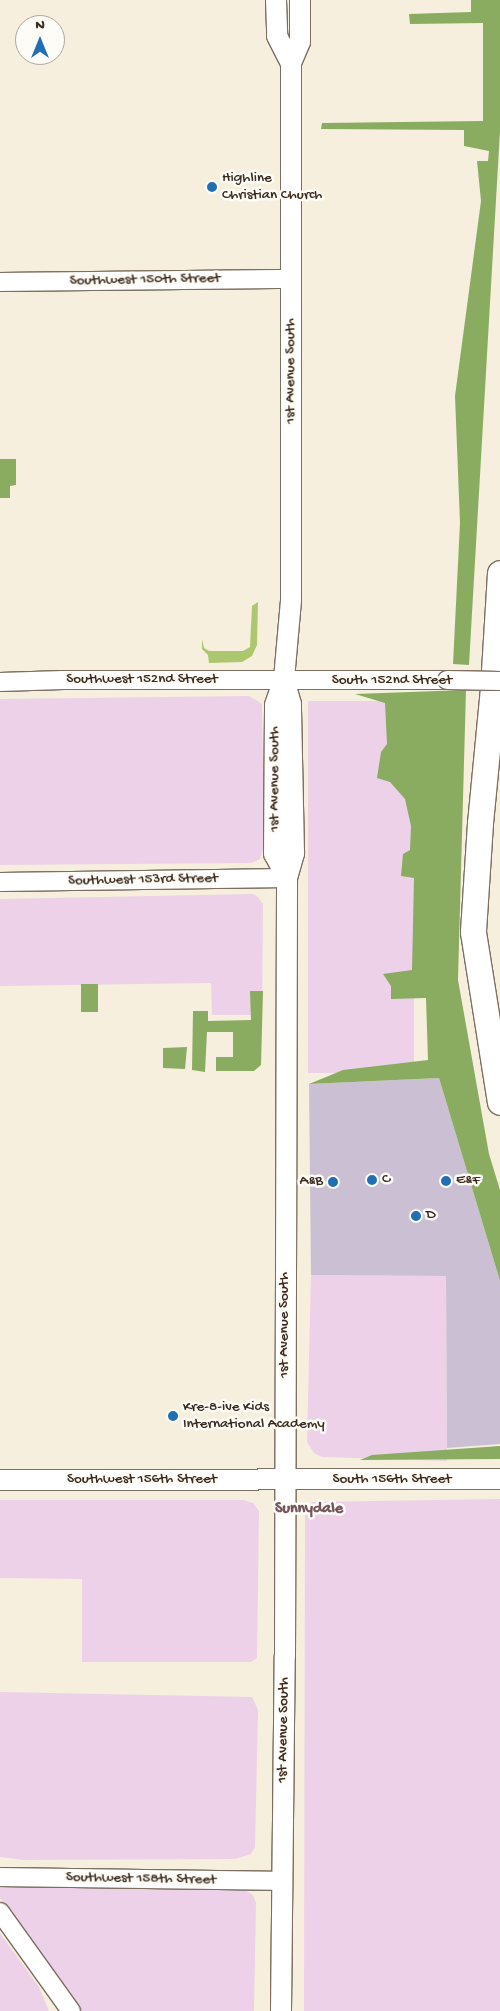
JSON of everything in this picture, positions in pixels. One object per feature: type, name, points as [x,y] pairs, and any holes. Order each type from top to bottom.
[{"type":"highway","points":[[497,684],[500,573]]},
{"type":"highway","points":[[500,645],[480,823],[473,932],[500,1102]]},
{"type":"main road","name":"1st Avenue South","points":[[276,0],[277,36],[291,63]]},
{"type":"main road","name":"1st Avenue South","points":[[280,2011],[287,878],[274,854],[275,705],[284,679],[291,600],[291,63],[300,42],[300,0]]},
{"type":"main road","name":"South 156th Street","points":[[284,1479],[500,1479]]},
{"type":"main road","name":"Southwest 156th Street","points":[[0,1480],[284,1479]]},
{"type":"street","name":"Southwest 150th Street","points":[[0,282],[290,278]]},
{"type":"street","name":"South 152nd Street","points":[[284,679],[447,680],[497,684]]},
{"type":"street","name":"Southwest 152nd Street","points":[[0,682],[284,679]]},
{"type":"street","name":"Southwest 153rd Street","points":[[0,882],[287,878]]},
{"type":"street","name":"Southwest 158th Street","points":[[0,1877],[281,1881]]},
{"type":"street","points":[[0,1912],[71,2011]]},
{"type":"street","points":[[44,1974],[55,2011]]},
{"type":"shaded area","points":[[249,696],[262,704],[264,847],[260,859],[251,863],[0,865],[0,699]]},
{"type":"shaded area","points":[[308,701],[414,701],[414,1073],[308,1073]]},
{"type":"shaded area","points":[[253,894],[263,904],[262,1015],[212,1015],[211,983],[0,986],[0,899]]},
{"type":"shaded area","points":[[439,1078],[500,1281],[500,1444],[447,1448],[446,1276],[311,1275],[309,1084]]},
{"type":"shaded area","points":[[311,1275],[446,1276],[447,1461],[322,1457],[314,1453],[307,1442]]},
{"type":"shaded area","points":[[500,1499],[500,2011],[304,2011],[305,1510],[312,1502]]},
{"type":"shaded area","points":[[0,1500],[244,1500],[253,1503],[259,1511],[257,1658],[251,1662],[82,1662],[82,1579],[0,1578]]},
{"type":"shaded area","points":[[0,1692],[252,1697],[258,1710],[255,1847],[251,1854],[235,1859],[24,1860],[0,1857]]},
{"type":"shaded area","points":[[0,1885],[245,1890],[253,1895],[256,1903],[254,2011],[81,2011],[0,1898]]},
{"type":"shaded area","points":[[0,1933],[39,1987],[49,2011],[0,2011]]},
{"type":"green space","points":[[471,0],[500,0],[500,131],[469,665],[453,664],[460,523],[455,396],[481,201],[477,161],[488,161],[489,151],[464,146],[464,130],[321,129],[322,123],[483,121],[483,23],[410,24],[409,14],[471,12]]},
{"type":"green space","points":[[0,459],[16,459],[16,485],[10,486],[10,498],[0,498]]},
{"type":"green space","points":[[258,602],[257,645],[252,656],[242,662],[209,663],[208,655],[202,649],[202,639],[204,648],[209,651],[243,651],[250,647],[252,606]]},
{"type":"green space","points":[[466,690],[458,980],[489,1154],[500,1190],[500,1281],[439,1078],[309,1084],[343,1070],[428,1060],[426,998],[391,999],[391,986],[383,974],[412,970],[414,878],[401,876],[403,854],[410,850],[411,826],[405,799],[390,782],[377,778],[381,752],[387,744],[385,703],[355,694]]},
{"type":"green space","points":[[81,984],[98,984],[98,1012],[81,1012]]},
{"type":"green space","points":[[250,991],[263,991],[261,1065],[254,1071],[216,1071],[216,1057],[233,1057],[233,1032],[207,1032],[205,1072],[192,1070],[193,1011],[208,1011],[208,1021],[251,1020]]},
{"type":"green space","points":[[187,1047],[185,1069],[163,1068],[163,1048]]},
{"type":"green space","points":[[500,1446],[500,1459],[360,1460],[372,1455]]},
{"type":"place","name":"Highline Christian Church","points":[[212,187]]},
{"type":"place","name":"C","points":[[372,1180]]},
{"type":"place","name":"E&F","points":[[446,1181]]},
{"type":"place","name":"A&B","points":[[333,1182]]},
{"type":"place","name":"D","points":[[416,1216]]},
{"type":"place","name":"Kre-8-ive Kids International Academy","points":[[173,1416]]},
{"type":"district","name":"Sunnydale","points":[[309,1510]]}]
